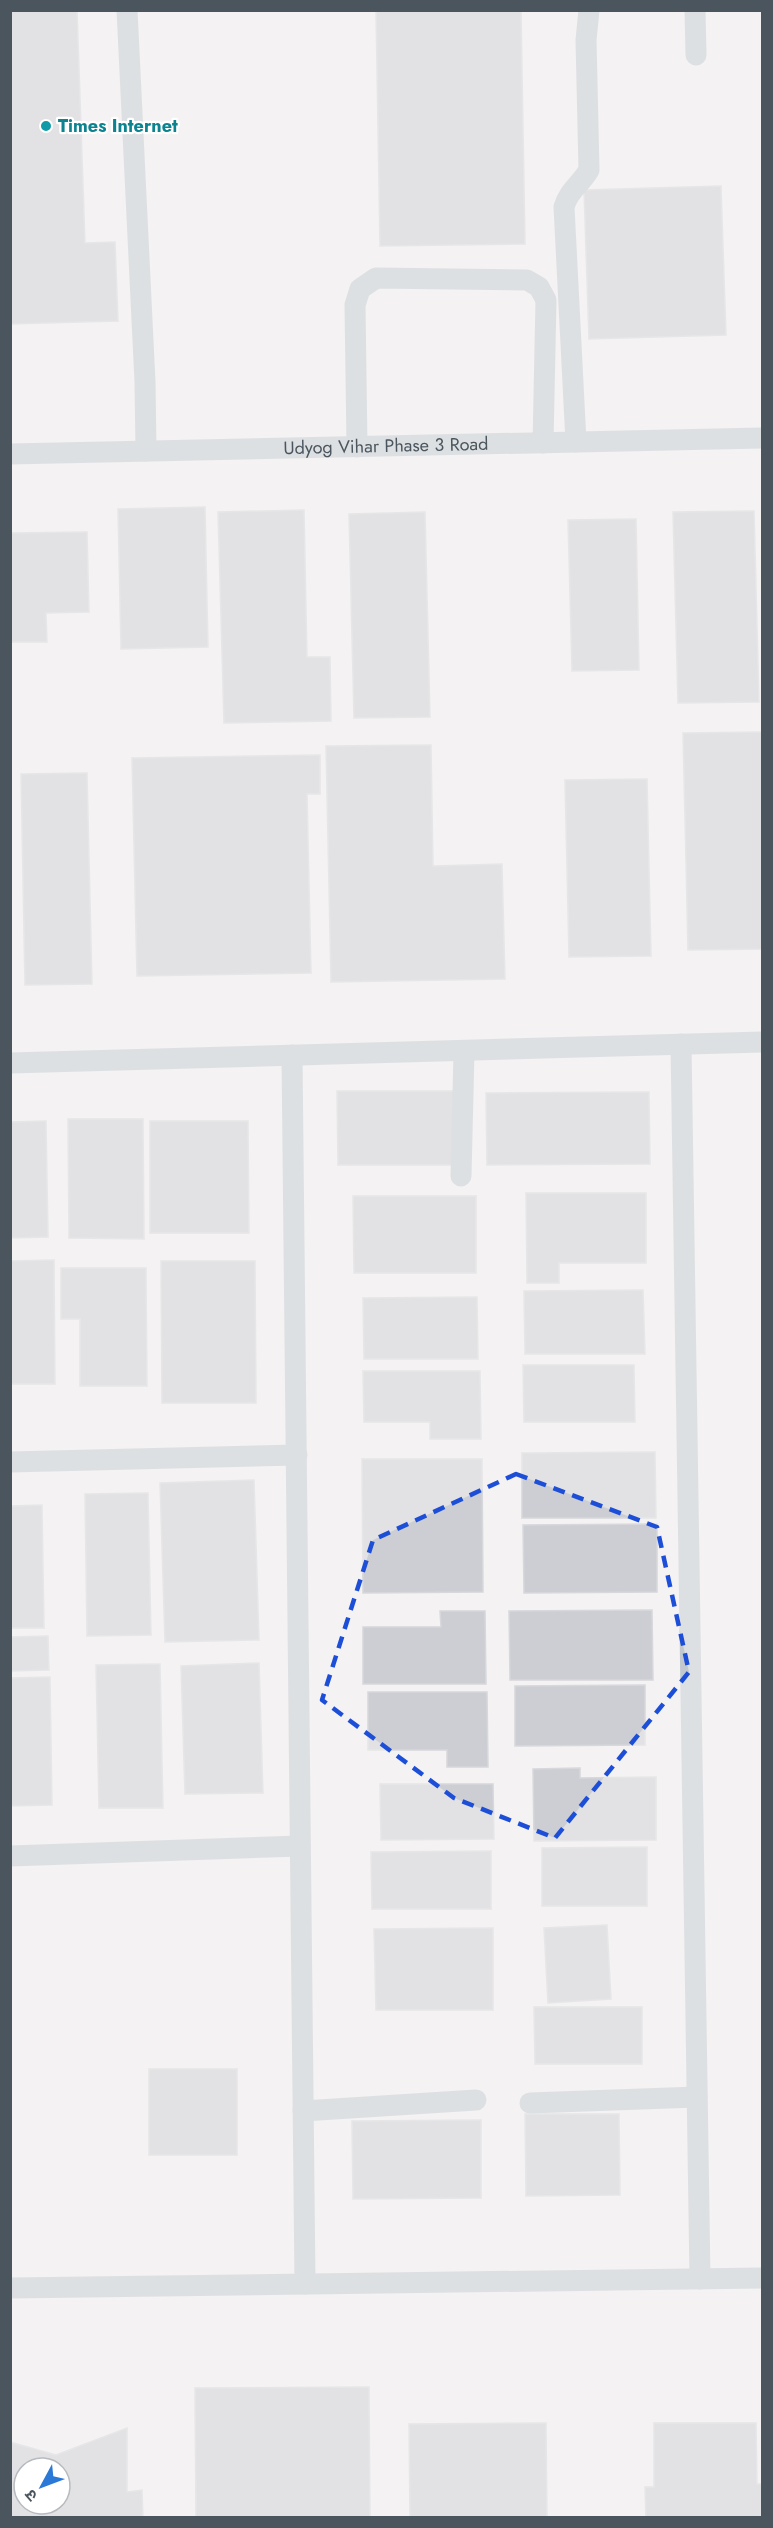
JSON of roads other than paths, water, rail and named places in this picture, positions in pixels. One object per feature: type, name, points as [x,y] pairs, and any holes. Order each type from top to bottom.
[{"type":"lane","points":[[127,10],[144,358],[146,451]]},
{"type":"lane","points":[[576,442],[564,207],[568,194],[583,181],[589,170],[586,40],[589,10]]},
{"type":"lane","points":[[695,10],[696,55]]},
{"type":"lane","points":[[357,447],[355,305],[360,289],[376,278],[527,280],[539,287],[546,300],[543,443]]},
{"type":"lane","name":"Udyog Vihar Phase 3 Road","points":[[10,454],[762,438]]},
{"type":"lane","points":[[10,1063],[762,1042]]},
{"type":"lane","points":[[681,1044],[700,2278]]},
{"type":"lane","points":[[461,1176],[464,1051]]},
{"type":"lane","points":[[292,1055],[305,2284]]},
{"type":"lane","points":[[10,1462],[297,1455]]},
{"type":"lane","points":[[10,1856],[300,1846]]},
{"type":"lane","points":[[530,2103],[697,2097]]},
{"type":"lane","points":[[303,2111],[476,2100]]},
{"type":"lane","points":[[10,2288],[762,2278]]},
{"type":"place","name":"Times Internet","points":[[46,126]]}]
